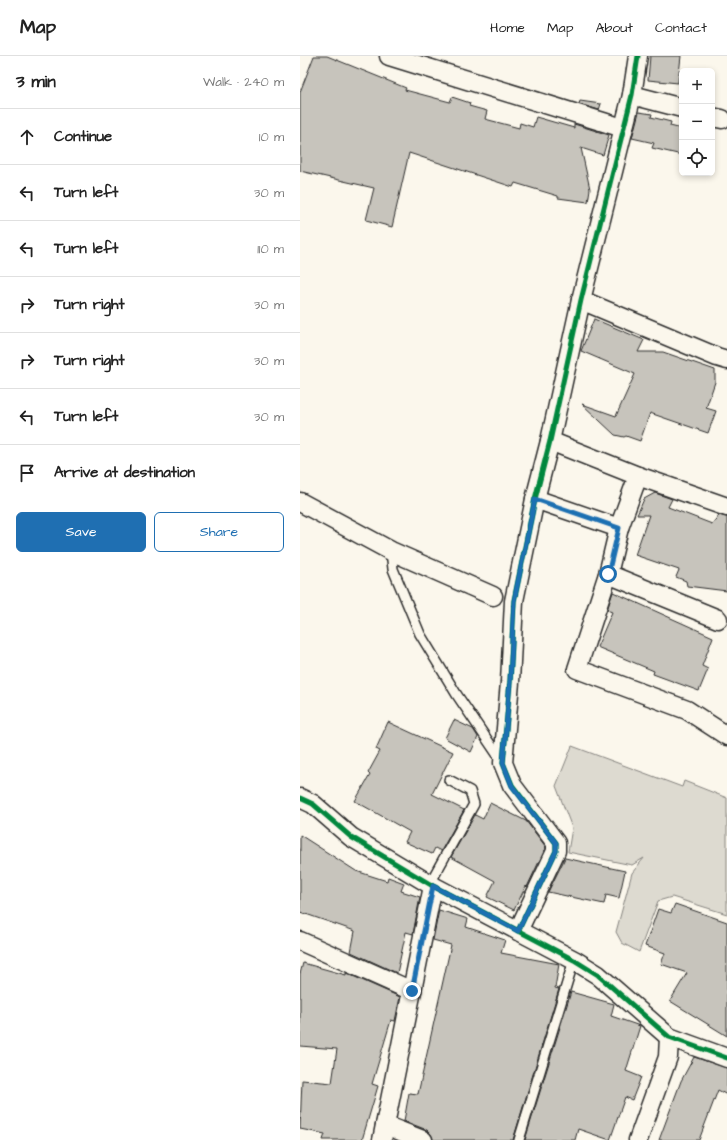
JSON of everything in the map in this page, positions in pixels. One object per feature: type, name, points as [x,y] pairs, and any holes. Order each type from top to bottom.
[{"type":"street","points":[[389,56],[623,128]]},
{"type":"street","points":[[518,931],[556,851],[556,843],[512,786],[503,763],[510,682],[514,601],[535,499],[550,441],[581,300],[632,95],[638,56]]},
{"type":"street","points":[[632,95],[679,107]]},
{"type":"street","points":[[581,300],[727,360]]},
{"type":"street","points":[[550,441],[638,476],[727,508]]},
{"type":"street","points":[[638,476],[619,528],[608,574],[577,669],[687,710],[727,736]]},
{"type":"street","points":[[535,499],[619,528]]},
{"type":"street","points":[[300,502],[391,551],[492,596]]},
{"type":"street","points":[[608,574],[718,619]]},
{"type":"street","points":[[300,798],[313,804],[351,837],[433,886],[574,960],[598,975],[669,1037],[727,1058]]},
{"type":"street","points":[[423,1140],[383,1133],[433,886]]},
{"type":"street","points":[[300,941],[412,991]]},
{"type":"street","points":[[638,1140],[668,1057],[669,1037]]},
{"type":"lane","points":[[391,551],[393,569],[420,634],[457,695],[503,763]]},
{"type":"lane","points":[[433,886],[434,876],[474,804],[470,792],[449,780]]},
{"type":"lane","points":[[519,1140],[574,960]]},
{"type":"shaded area","points":[[572,746],[682,787],[684,781],[727,798],[727,914],[672,897],[658,901],[639,952],[622,943],[616,932],[632,873],[644,858],[632,865],[568,852],[572,828],[556,786]]},
{"type":"building","points":[[314,56],[327,56],[406,88],[405,90],[450,102],[452,97],[470,103],[469,106],[487,111],[485,119],[519,128],[520,123],[533,127],[536,117],[574,128],[574,124],[609,135],[603,155],[581,148],[590,189],[588,202],[558,198],[558,196],[515,183],[513,187],[409,153],[392,227],[366,220],[374,188],[300,171],[300,92]]},
{"type":"building","points":[[650,56],[681,56],[678,83],[648,80]]},
{"type":"building","points":[[580,101],[601,104],[599,110],[579,104]]},
{"type":"building","points":[[639,112],[652,114],[651,117],[671,122],[670,126],[679,128],[679,154],[652,148],[654,143],[632,138]]},
{"type":"building","points":[[594,319],[644,340],[638,352],[663,352],[715,370],[715,382],[706,408],[716,411],[708,433],[650,413],[640,441],[626,436],[615,435],[582,404],[616,416],[635,374],[581,351]]},
{"type":"building","points":[[655,493],[672,499],[668,507],[712,524],[719,515],[727,517],[727,591],[687,586],[686,581],[676,577],[679,570],[635,555],[649,515],[637,515],[644,499]]},
{"type":"building","points":[[613,592],[713,637],[702,666],[708,669],[699,691],[653,674],[654,671],[597,647],[612,612],[607,610]]},
{"type":"building","points":[[454,720],[473,729],[478,737],[471,752],[445,738]]},
{"type":"building","points":[[388,722],[453,752],[432,794],[464,810],[441,851],[435,848],[432,854],[405,842],[410,832],[355,801],[370,775],[368,773],[380,751],[376,749]]},
{"type":"building","points":[[490,803],[526,821],[546,847],[514,910],[487,897],[495,881],[451,857],[475,815],[483,819]]},
{"type":"building","points":[[300,835],[356,871],[387,881],[388,877],[404,883],[401,891],[420,897],[413,934],[406,932],[397,973],[351,952],[355,931],[300,912]]},
{"type":"building","points":[[565,858],[625,871],[619,898],[606,895],[604,904],[548,892]]},
{"type":"building","points":[[675,904],[727,922],[727,1036],[670,1001],[687,973],[661,964],[665,953],[645,946],[658,909],[671,913]]},
{"type":"building","points":[[439,910],[468,919],[466,927],[505,940],[501,953],[559,964],[555,988],[559,989],[513,1140],[433,1140],[431,1134],[427,1130],[404,1121],[409,1093],[418,1094],[451,945],[433,940]]},
{"type":"building","points":[[303,963],[346,975],[346,973],[400,997],[395,1021],[391,1020],[372,1084],[378,1086],[362,1140],[323,1140],[325,1134],[300,1129],[302,1080],[332,1083],[337,1049],[300,1046],[300,974]]},
{"type":"building","points":[[571,992],[614,1004],[611,1016],[640,1026],[626,1071],[641,1077],[632,1100],[625,1097],[610,1140],[578,1129],[575,1140],[525,1140]]},
{"type":"building","points":[[694,1057],[727,1068],[727,1095],[718,1090],[699,1140],[659,1140],[681,1081]]},
{"type":"cycle path","points":[[518,931],[556,851],[556,843],[512,785],[503,763],[510,682],[514,601],[535,499],[550,441],[581,300],[632,95],[638,56]]},
{"type":"cycle path","points":[[300,798],[313,804],[351,837],[433,886],[574,960],[598,975],[669,1037],[727,1058]]},
{"type":"route","points":[[412,991],[433,886],[518,931],[556,851],[556,843],[512,786],[503,763],[510,682],[514,601],[535,499],[619,528],[608,574]]}]
